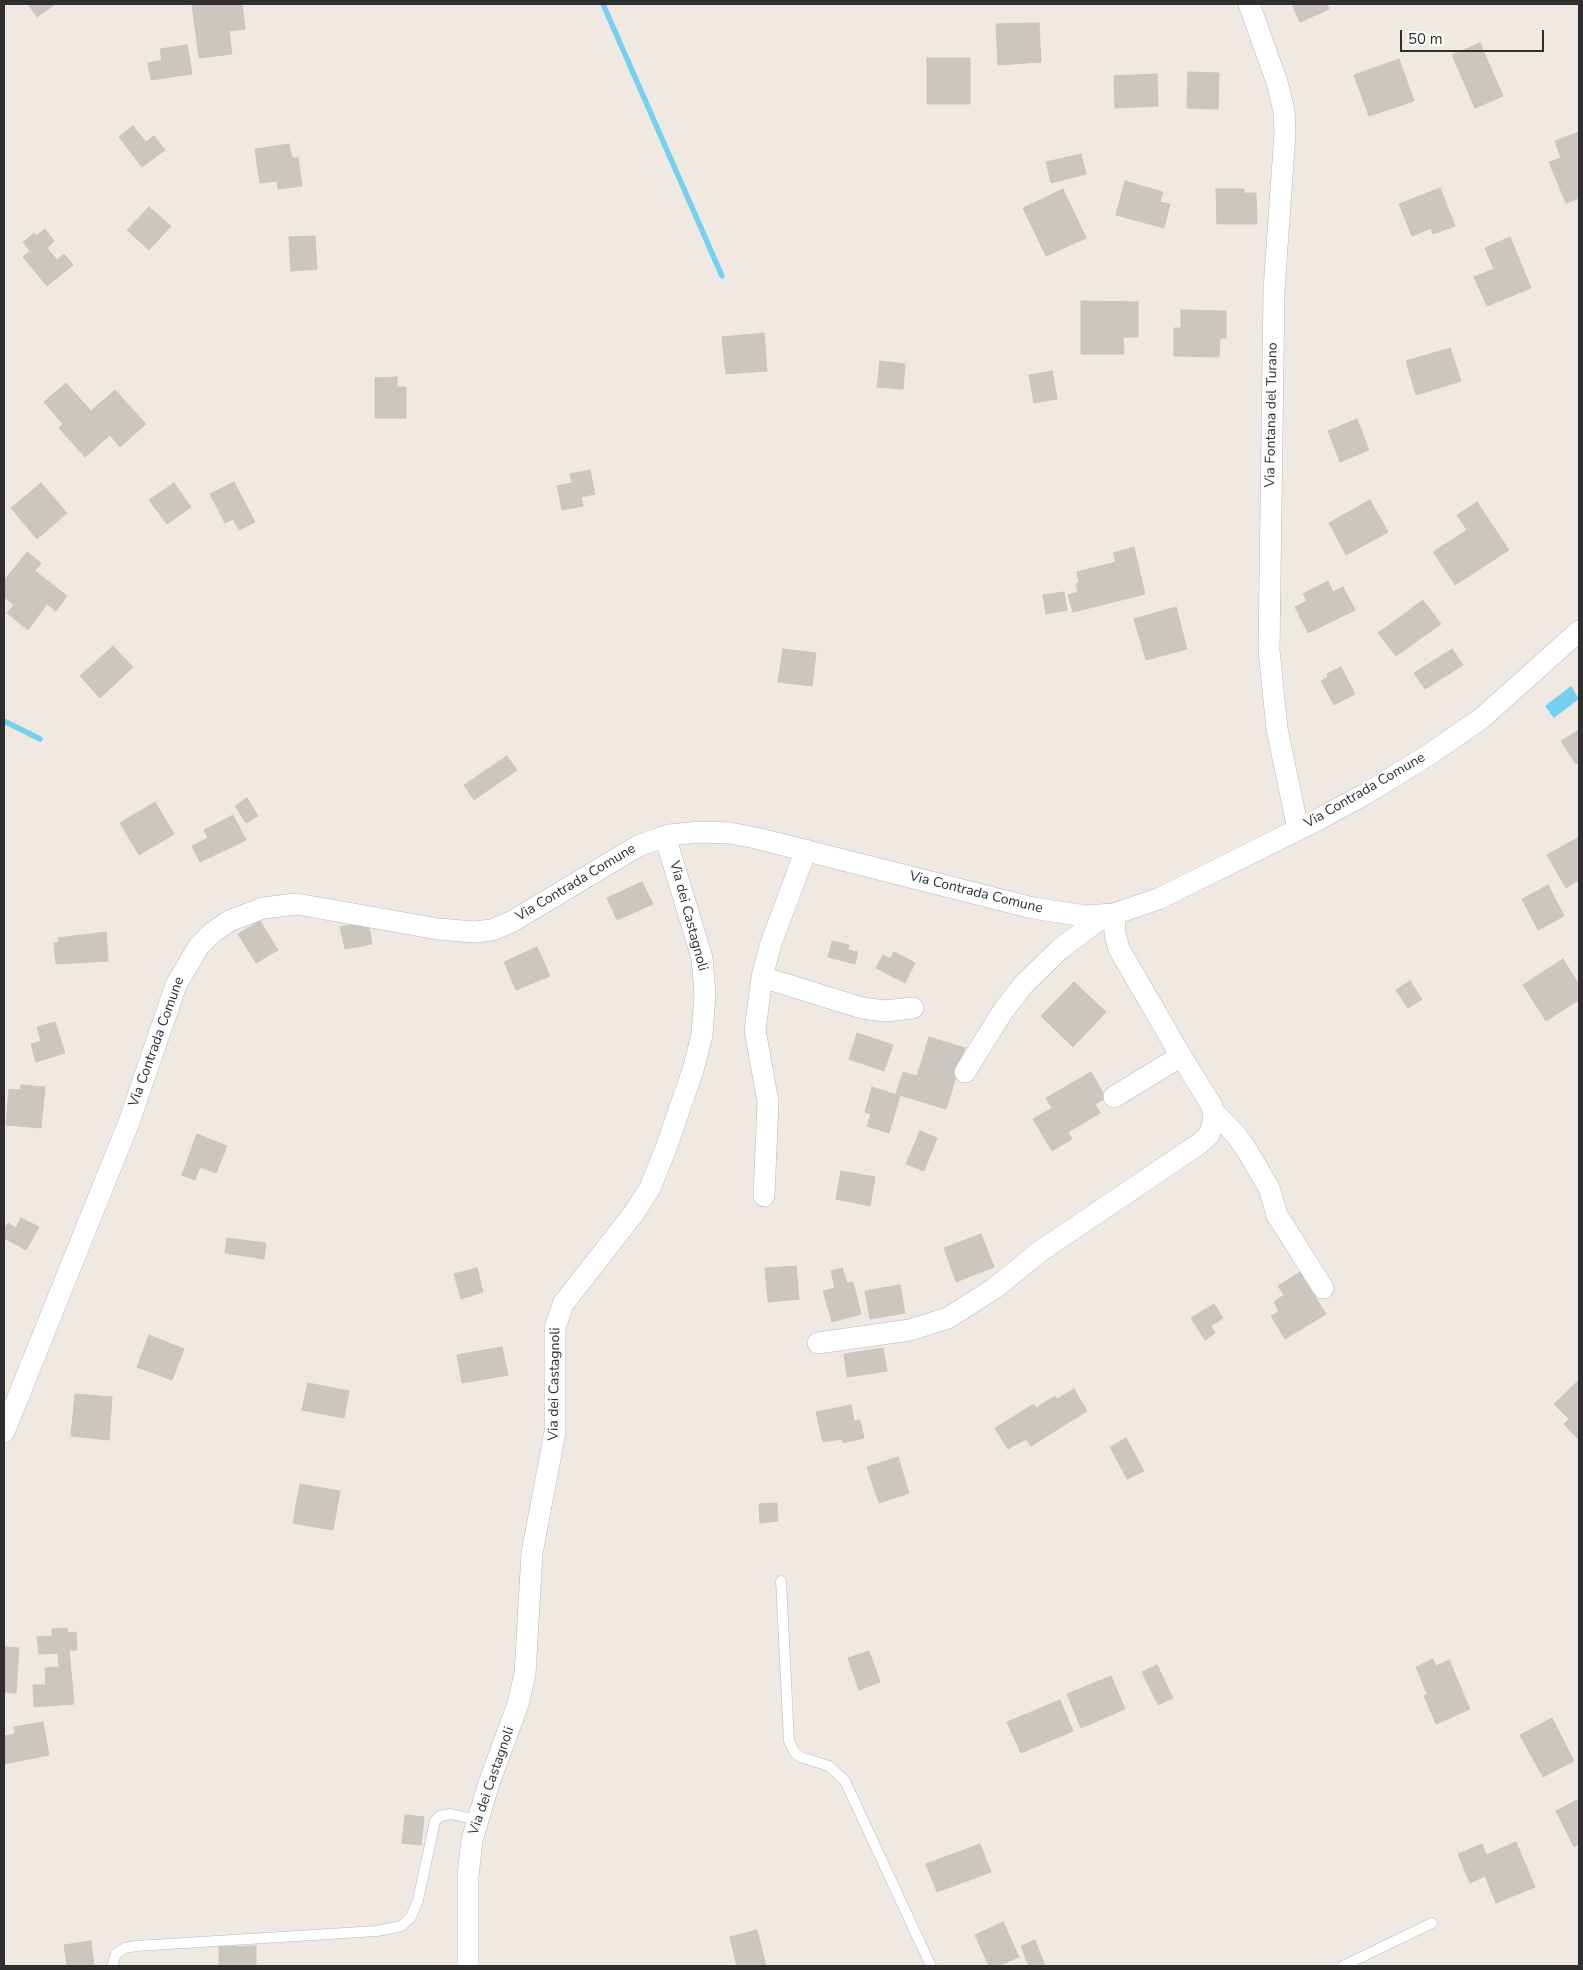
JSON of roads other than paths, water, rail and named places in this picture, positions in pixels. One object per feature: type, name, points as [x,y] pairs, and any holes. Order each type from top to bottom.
[{"type":"street","name":"Via Fontana del Turano","points":[[1249,4],[1277,82],[1285,122],[1285,152],[1274,290],[1269,650],[1276,721],[1298,829]]},
{"type":"street","name":"Via Contrada Comune","points":[[4,1432],[121,1142],[176,985],[193,954],[212,933],[246,914],[287,904],[314,906],[438,929],[474,932],[492,930],[511,922],[625,852],[665,836],[690,832],[730,833],[806,850],[1016,905],[1075,915],[1110,914],[1158,899],[1350,803],[1457,736],[1492,711],[1579,631]]},
{"type":"street","name":"Via dei Castagnoli","points":[[468,1966],[468,1876],[477,1820],[524,1686],[532,1554],[555,1432],[556,1397],[553,1343],[557,1320],[566,1298],[634,1213],[650,1188],[672,1130],[702,1035],[705,994],[702,958],[665,836]]},
{"type":"street","points":[[764,1196],[768,1102],[755,1030],[762,977],[771,943],[806,850]]},
{"type":"street","points":[[965,1072],[1000,1017],[1024,984],[1060,949],[1110,914],[1119,949],[1181,1056],[1210,1100],[1214,1112],[1237,1136],[1246,1149],[1268,1188],[1280,1220],[1323,1288]]},
{"type":"street","points":[[762,977],[862,1008],[885,1011],[913,1008]]},
{"type":"street","points":[[1114,1097],[1181,1056]]},
{"type":"street","points":[[818,1343],[910,1330],[948,1318],[996,1288],[1039,1252],[1205,1140],[1212,1128],[1214,1112]]},
{"type":"lane","points":[[781,1581],[789,1741],[795,1752],[801,1757],[829,1766],[845,1781],[931,1966]]},
{"type":"lane","points":[[112,1966],[116,1954],[125,1948],[136,1946],[377,1931],[401,1926],[411,1916],[418,1900],[435,1821],[440,1816],[452,1814],[477,1820]]},
{"type":"lane","points":[[1343,1966],[1432,1923]]},
{"type":"water","points":[[1571,686],[1579,699],[1554,718],[1545,706]]},
{"type":"waterway","points":[[603,4],[722,276]]},
{"type":"waterway","points":[[4,721],[40,739]]}]
